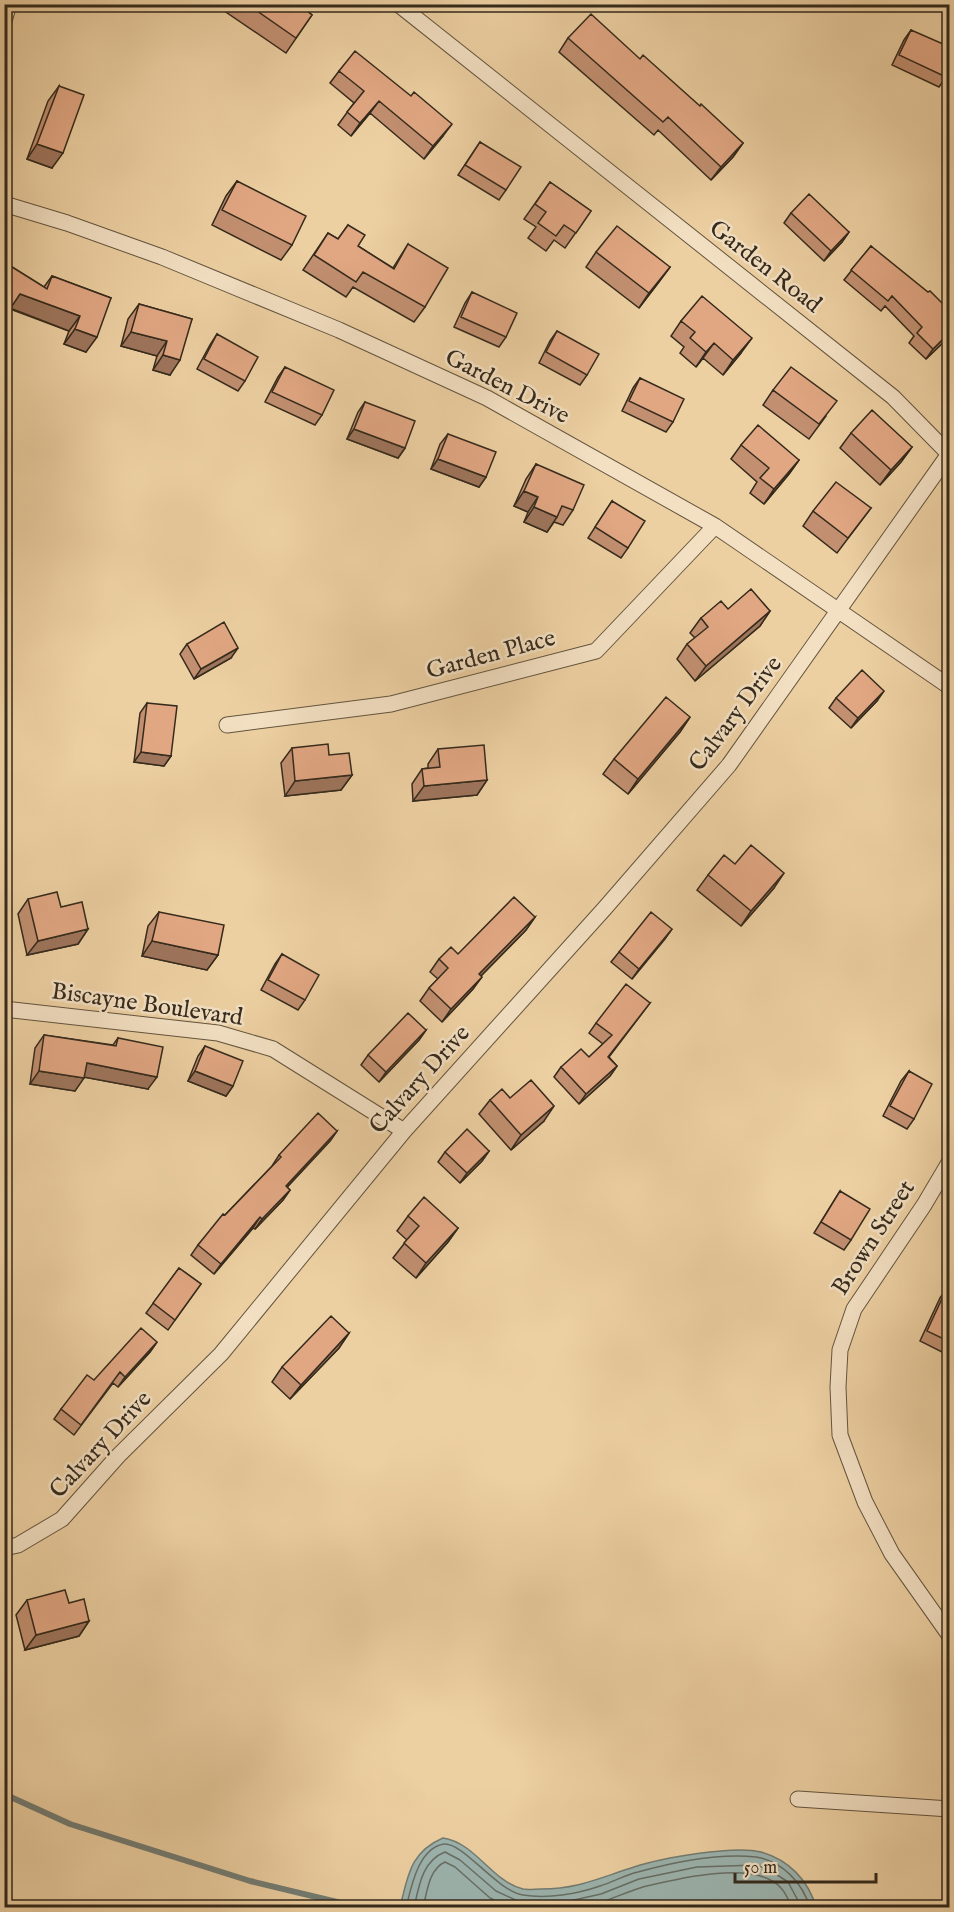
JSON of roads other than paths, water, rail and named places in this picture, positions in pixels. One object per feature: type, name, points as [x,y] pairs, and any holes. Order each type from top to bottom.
[{"type":"street","points":[[4,21],[9,4]]},
{"type":"street","name":"Garden Road","points":[[398,4],[893,397],[949,454],[840,610]]},
{"type":"street","name":"Garden Drive","points":[[4,204],[67,223],[162,257],[339,330],[487,398],[715,526],[950,687]]},
{"type":"street","name":"Garden Place","points":[[227,725],[391,704],[596,651],[715,526]]},
{"type":"street","name":"Calvary Drive","points":[[4,1548],[18,1545],[62,1519],[118,1456],[221,1353],[404,1131],[605,908],[729,765],[840,610]]},
{"type":"street","name":"Biscayne Boulevard","points":[[4,1009],[218,1033],[273,1049],[404,1131]]},
{"type":"street","name":"Brown Street","points":[[950,1161],[924,1205],[854,1309],[840,1350],[838,1387],[840,1435],[865,1502],[892,1554],[950,1636]]},
{"type":"street","points":[[798,1799],[950,1809]]},
{"type":"water","points":[[443,1838],[465,1847],[502,1878],[523,1889],[554,1889],[577,1885],[646,1863],[679,1856],[734,1850],[761,1852],[780,1860],[796,1872],[808,1888],[816,1907],[400,1907],[412,1866],[423,1850]]},
{"type":"waterway","points":[[4,1794],[70,1824],[250,1881],[362,1908]]}]
